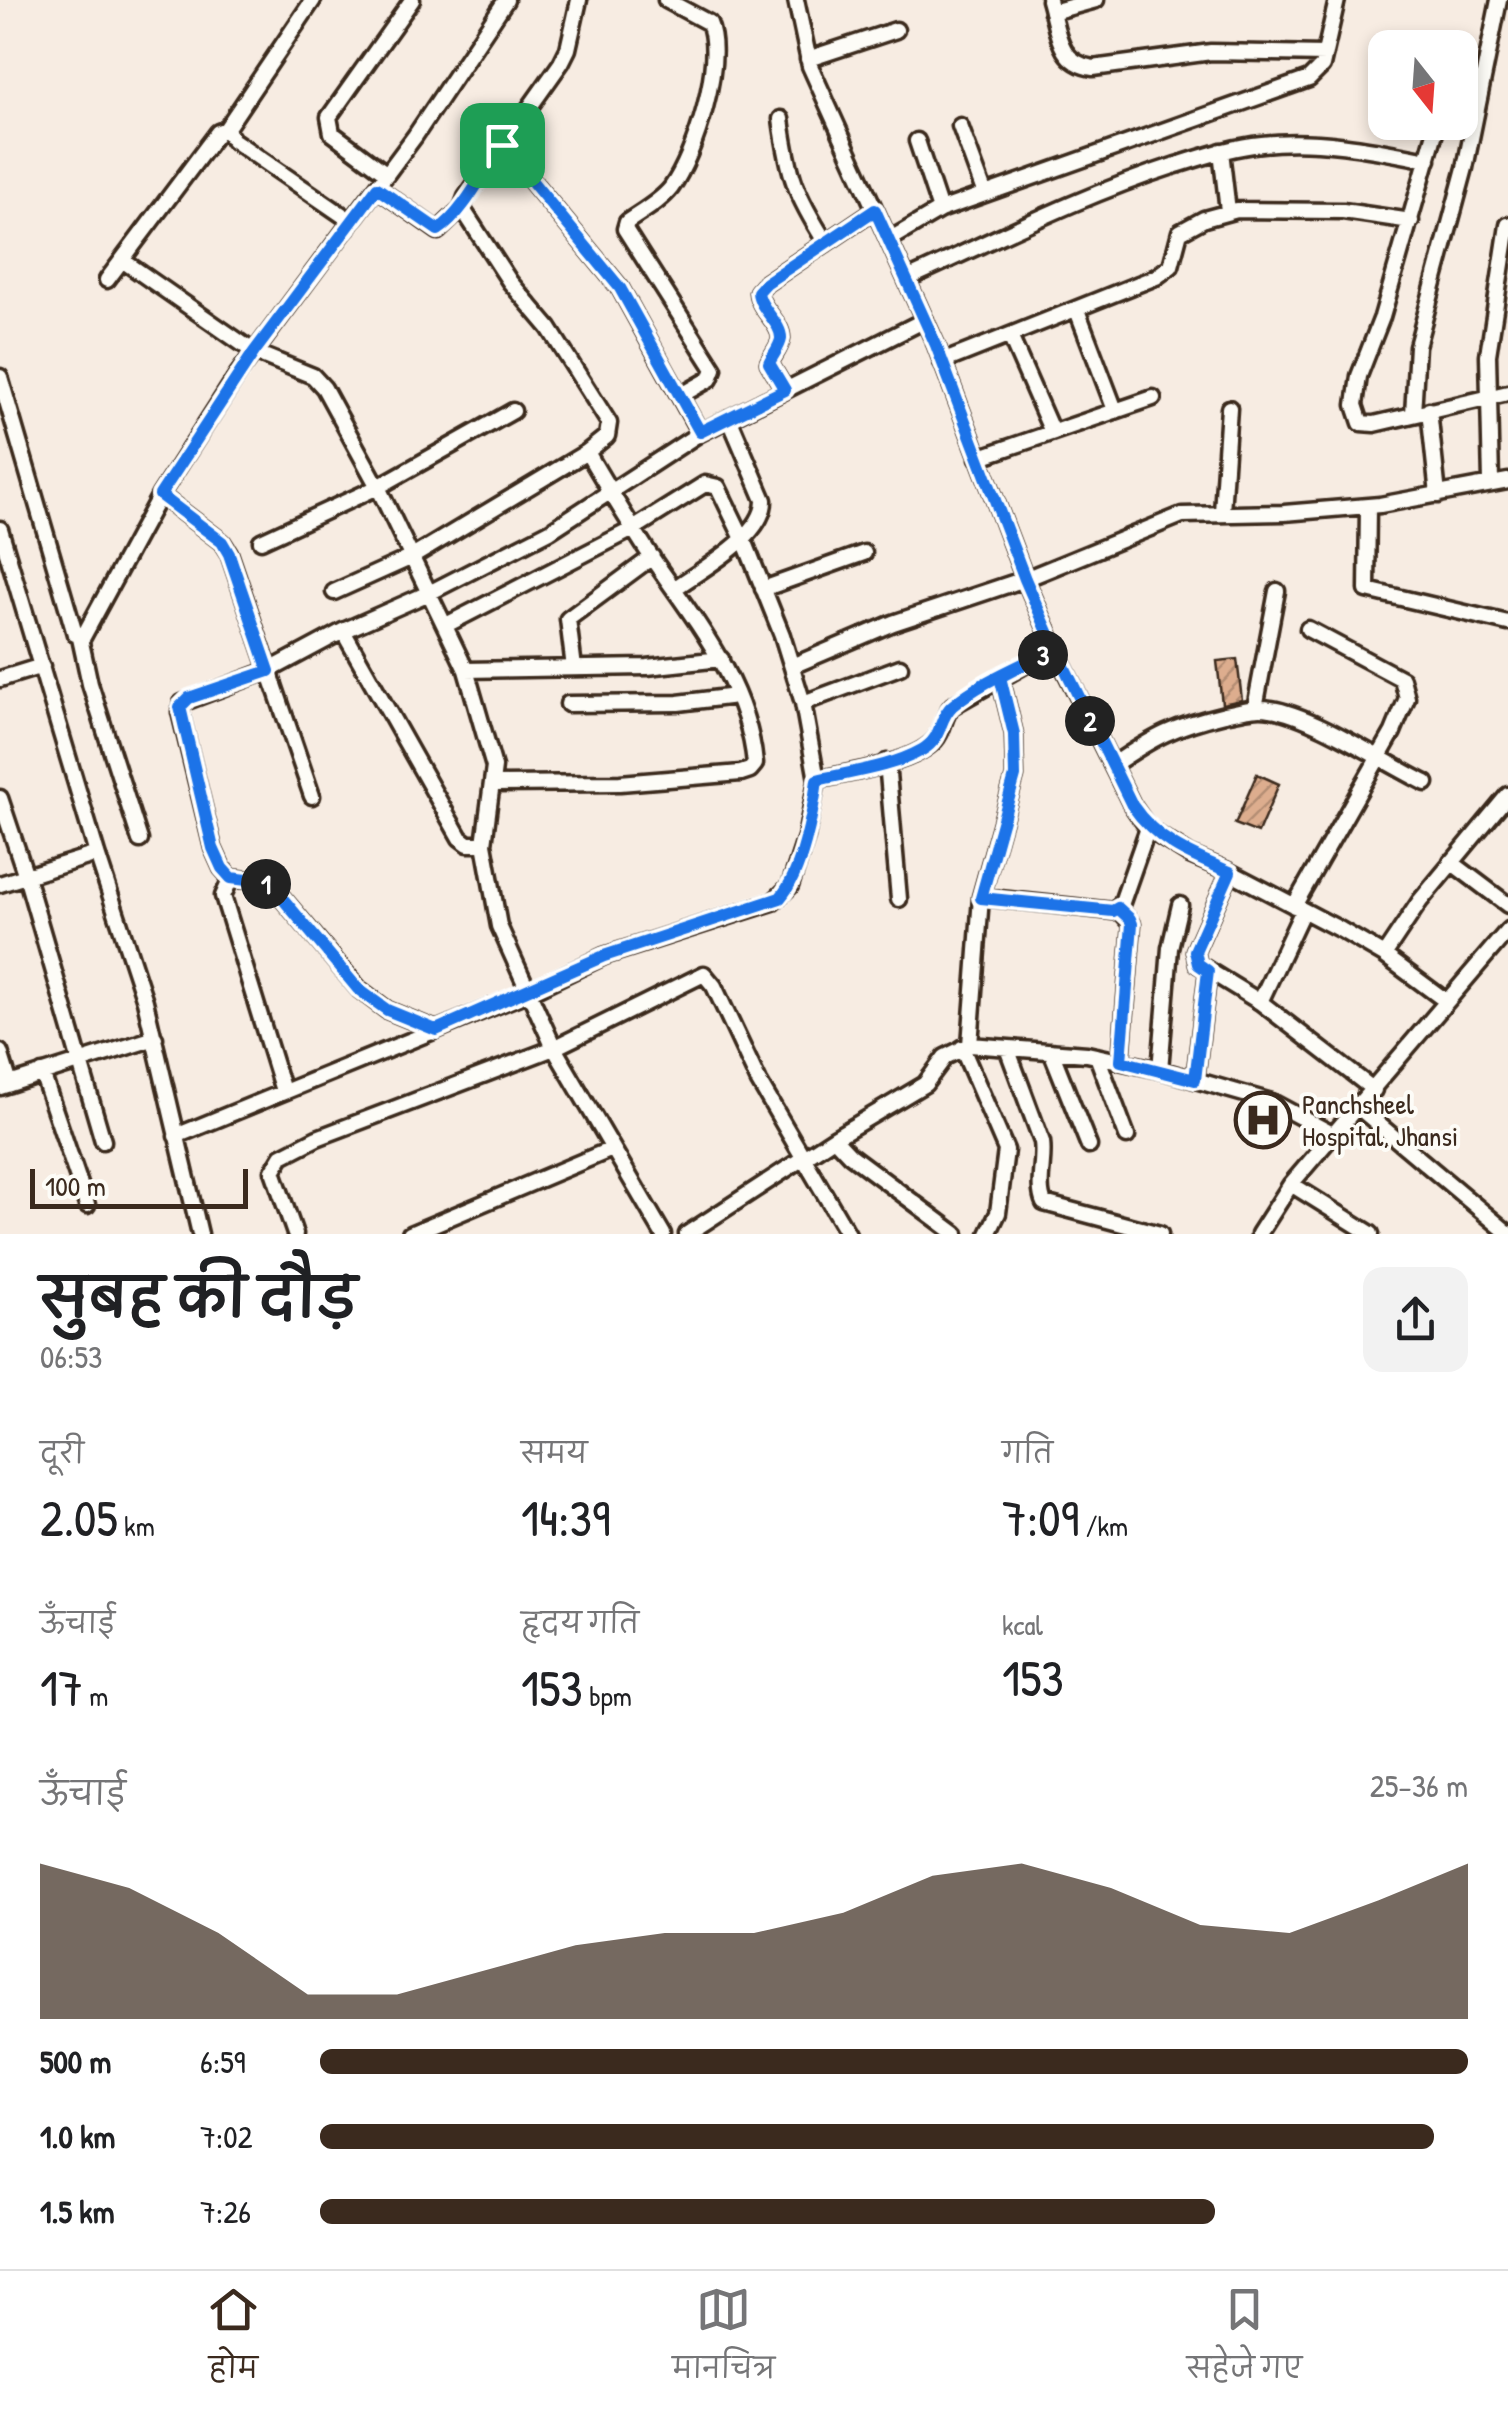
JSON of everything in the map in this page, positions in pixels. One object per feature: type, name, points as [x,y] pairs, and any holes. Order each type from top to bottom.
[{"type":"street","points":[[107,280],[218,132],[226,129],[313,0]]},
{"type":"street","points":[[387,174],[332,133],[329,117],[412,0]]},
{"type":"street","points":[[80,638],[87,635],[160,495],[254,352],[377,188],[506,0]]},
{"type":"street","points":[[377,188],[438,230],[462,208],[561,62],[568,49],[579,0]]},
{"type":"street","points":[[666,0],[710,22],[710,86],[692,148],[672,186],[627,222],[625,229],[714,368],[710,379],[680,396]]},
{"type":"street","points":[[796,0],[808,59],[925,320],[1025,579],[1055,648],[1148,828],[1190,855],[1230,872],[1384,955],[1446,1001]]},
{"type":"street","points":[[1096,0],[1051,6],[1066,56],[1080,66],[1093,68],[1232,50],[1326,54]]},
{"type":"street","points":[[888,240],[940,210],[1309,79],[1322,66],[1337,0]]},
{"type":"street","points":[[1413,414],[1417,346],[1465,168],[1503,1]]},
{"type":"street","points":[[808,59],[896,30]]},
{"type":"street","points":[[781,119],[798,198],[826,242]]},
{"type":"street","points":[[960,126],[985,194]]},
{"type":"street","points":[[226,129],[234,140],[351,221]]},
{"type":"street","points":[[1433,140],[1382,317],[1359,376],[1358,418],[1366,424],[1508,393]]},
{"type":"street","points":[[917,141],[940,210]]},
{"type":"street","points":[[907,280],[1102,192],[1220,151],[1263,144],[1348,144],[1428,160]]},
{"type":"street","points":[[502,145],[620,288],[700,432]]},
{"type":"street","points":[[1220,151],[1228,211]]},
{"type":"street","points":[[334,592],[412,557],[587,452],[607,436],[609,423],[549,328],[510,282],[462,208]]},
{"type":"street","points":[[785,390],[769,363],[780,333],[759,301],[758,292],[875,210]]},
{"type":"street","points":[[942,362],[1156,277],[1171,266],[1180,232],[1228,211],[1343,211],[1411,221]]},
{"type":"street","points":[[1492,482],[1487,397],[1490,330],[1508,225]]},
{"type":"street","points":[[122,260],[254,352],[318,380],[378,488],[466,670],[494,767],[484,844],[500,926],[554,1048],[663,1234]]},
{"type":"street","points":[[1077,310],[1116,410]]},
{"type":"street","points":[[436,1030],[387,1010],[358,989],[271,886],[231,878],[222,868],[213,848],[180,707],[189,698],[269,671],[550,531],[700,432],[925,320]]},
{"type":"street","points":[[1010,336],[1052,432]]},
{"type":"street","points":[[0,378],[140,840]]},
{"type":"street","points":[[978,458],[1153,398]]},
{"type":"street","points":[[1222,512],[1229,408]]},
{"type":"street","points":[[1429,410],[1438,494]]},
{"type":"street","points":[[261,541],[378,488],[513,411]]},
{"type":"street","points":[[674,589],[744,540],[764,505],[729,418]]},
{"type":"street","points":[[494,784],[620,783],[750,770],[754,764],[736,696],[721,659],[587,452]]},
{"type":"street","points":[[792,666],[911,617],[1025,579],[1168,518],[1368,506],[1508,481]]},
{"type":"street","points":[[176,1136],[527,992],[604,956],[780,898],[790,886],[806,836],[817,780],[803,703],[744,540],[722,493],[713,484],[704,484],[634,529],[446,625]]},
{"type":"street","points":[[160,495],[222,542],[229,554],[312,796]]},
{"type":"street","points":[[1368,506],[1367,590],[1508,623]]},
{"type":"street","points":[[0,529],[5,559],[42,666],[155,1038],[200,1234]]},
{"type":"street","points":[[764,589],[864,553]]},
{"type":"street","points":[[574,668],[568,619],[652,557]]},
{"type":"street","points":[[1255,708],[1277,591]]},
{"type":"street","points":[[1260,1002],[1299,908],[1407,698],[1402,680],[1308,629]]},
{"type":"street","points":[[343,631],[460,838],[468,844],[484,844]]},
{"type":"street","points":[[817,780],[925,748],[939,736],[945,713],[952,706],[1055,648]]},
{"type":"street","points":[[466,670],[647,666],[721,659]]},
{"type":"street","points":[[0,679],[42,666]]},
{"type":"street","points":[[803,703],[900,668]]},
{"type":"street","points":[[988,1234],[998,1213],[1006,1150],[966,1047],[981,898],[1015,776],[1014,734],[1000,677]]},
{"type":"street","points":[[568,704],[678,704],[736,696]]},
{"type":"street","points":[[1113,765],[1180,724],[1255,708],[1304,719],[1426,783]]},
{"type":"street","points":[[888,762],[899,899]]},
{"type":"street","points":[[1384,955],[1408,916],[1508,795]]},
{"type":"street","points":[[0,798],[103,1141]]},
{"type":"street","points":[[981,898],[1113,911],[1118,908],[1148,828]]},
{"type":"street","points":[[0,884],[97,854]]},
{"type":"street","points":[[1451,862],[1508,905]]},
{"type":"street","points":[[1230,872],[1195,951],[1198,964],[1260,1002],[1374,1090]]},
{"type":"street","points":[[231,878],[224,896],[283,1092]]},
{"type":"street","points":[[1160,1070],[1170,948],[1180,904]]},
{"type":"street","points":[[1118,908],[1132,924],[1121,1061]]},
{"type":"street","points":[[1259,1234],[1292,1184],[1508,930]]},
{"type":"street","points":[[1195,1080],[1208,971]]},
{"type":"street","points":[[295,1234],[273,1171],[282,1156],[317,1138],[554,1048],[704,974],[714,986],[759,1082],[848,1234]]},
{"type":"street","points":[[0,1052],[5,1085],[155,1038]]},
{"type":"street","points":[[687,1234],[925,1084],[945,1057],[966,1047],[1097,1056],[1160,1070],[1272,1102],[1334,1135]]},
{"type":"street","points":[[1007,1048],[1042,1142],[1041,1200],[1116,1228],[1160,1234]]},
{"type":"street","points":[[1051,1051],[1090,1146]]},
{"type":"street","points":[[1097,1056],[1126,1136]]},
{"type":"street","points":[[42,1073],[88,1205]]},
{"type":"street","points":[[1358,1108],[1508,1233]]},
{"type":"street","points":[[834,1138],[856,1160],[956,1234]]},
{"type":"street","points":[[410,1234],[612,1149]]},
{"type":"street","points":[[1292,1184],[1371,1234]]},
{"type":"street","points":[[1334,1234],[1344,1218]]},
{"type":"building","points":[[1237,659],[1242,700],[1222,704],[1217,661]]},
{"type":"building","points":[[1257,774],[1279,784],[1258,833],[1235,824]]},
{"type":"place","name":"Panchsheel Hospital, Jhansi","points":[[1263,1120]]},
{"type":"route","points":[[502,145],[462,208],[442,229],[429,226],[377,188],[254,352],[160,495],[222,542],[269,671],[189,698],[180,707],[213,848],[222,868],[231,878],[271,886],[358,989],[387,1010],[436,1030],[604,956],[780,898],[790,886],[806,836],[817,780],[908,757],[925,748],[939,736],[945,713],[952,706],[971,692],[1055,648],[1132,805],[1148,828],[1190,855],[1230,872],[1195,951],[1195,960],[1208,971],[1195,1080],[1121,1061],[1132,924],[1128,916],[1118,908],[1113,911],[981,898],[1015,776],[1014,734],[1000,677],[1055,648],[936,345],[875,210],[758,292],[759,301],[780,333],[769,363],[785,390],[700,432],[620,288],[502,145]]}]
